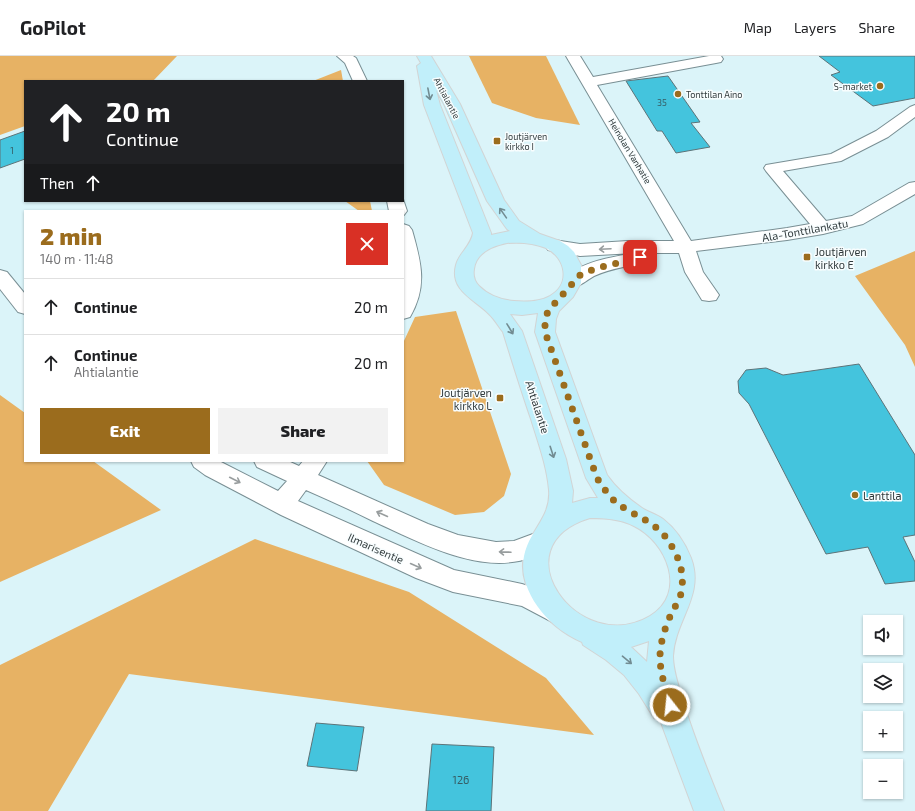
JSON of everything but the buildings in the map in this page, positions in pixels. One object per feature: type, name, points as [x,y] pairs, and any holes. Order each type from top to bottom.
[{"type":"main road","name":"Ahtialantie","points":[[423,56],[452,104],[501,210],[512,225],[533,238]]},
{"type":"main road","name":"Ahtialantie","points":[[423,56],[432,105],[482,233],[481,240],[474,251]]},
{"type":"main road","points":[[556,301],[543,306],[528,309],[505,307],[485,300],[471,289],[464,276],[464,267],[468,258],[474,251],[494,240],[520,237],[533,238],[554,246],[571,262],[574,272],[572,282],[569,289],[548,311],[545,320],[545,332],[597,478],[606,492],[618,503],[638,517]]},
{"type":"main road","name":"Ahtialantie","points":[[485,300],[497,310],[512,332],[560,477],[560,505],[547,533]]},
{"type":"main road","points":[[583,630],[607,636],[631,636],[654,628],[670,615],[680,598],[683,578],[679,558],[668,540],[652,524],[633,514],[612,508],[590,508],[570,514],[547,533],[535,559],[537,580],[546,600],[562,617],[583,630],[617,651],[635,666],[651,685],[677,729]]},
{"type":"main road","points":[[673,610],[663,638],[660,657],[663,680],[677,729],[709,811]]},
{"type":"street","points":[[344,56],[351,61],[360,80]]},
{"type":"street","name":"Heinolan Vanhatie","points":[[573,56],[686,247],[694,272],[710,295]]},
{"type":"street","points":[[588,82],[716,59]]},
{"type":"street","points":[[823,228],[772,168],[835,158],[882,134],[915,110]]},
{"type":"street","name":"Ala-Tonttilankatu","points":[[572,282],[581,274],[591,270],[686,247],[823,228],[857,220],[915,187]]},
{"type":"street","points":[[404,236],[412,265],[414,284],[404,309]]},
{"type":"street","name":"Ala-Tonttilankatu","points":[[554,246],[580,250],[628,247],[686,247]]},
{"type":"street","points":[[0,276],[24,306]]},
{"type":"street","name":"Ilmarisentie","points":[[203,462],[213,469],[282,504],[418,567],[453,581],[522,595],[537,600],[558,613]]},
{"type":"street","points":[[270,462],[309,470],[417,530],[458,546],[489,551],[512,552],[526,550],[547,533]]},
{"type":"street","points":[[282,504],[309,470]]},
{"type":"shaded area","points":[[0,56],[177,56],[154,80],[24,80],[24,126],[0,135]]},
{"type":"shaded area","points":[[469,56],[546,56],[580,125],[536,118],[492,103]]},
{"type":"shaded area","points":[[341,70],[343,80],[316,80]]},
{"type":"shaded area","points":[[346,202],[370,202],[372,210],[358,210]]},
{"type":"shaded area","points":[[915,251],[915,367],[905,345],[855,276]]},
{"type":"shaded area","points":[[456,311],[511,474],[504,496],[484,512],[455,515],[384,485],[368,462],[404,462],[404,341],[415,317]]},
{"type":"shaded area","points":[[0,395],[24,412],[24,462],[94,462],[161,510],[0,582]]},
{"type":"shaded area","points":[[255,539],[409,592],[546,678],[594,735],[129,674],[48,811],[0,811],[0,665]]},
{"type":"place","name":"S-market","points":[[880,86]]},
{"type":"place","name":"Tonttilan Aino","points":[[678,94]]},
{"type":"place","name":"Joutjärven kirkko I","points":[[497,141]]},
{"type":"place","name":"Joutjärven kirkko E","points":[[807,257]]},
{"type":"place","name":"Joutjärven kirkko L","points":[[500,398]]},
{"type":"place","name":"Lanttila","points":[[855,495]]},
{"type":"route","points":[[640,257],[581,274],[572,282],[569,289],[548,311],[545,320],[545,332],[597,478],[606,492],[618,503],[638,517],[652,524],[668,540],[679,558],[683,578],[680,598],[673,610],[663,638],[660,657],[663,680],[670,705]]}]
